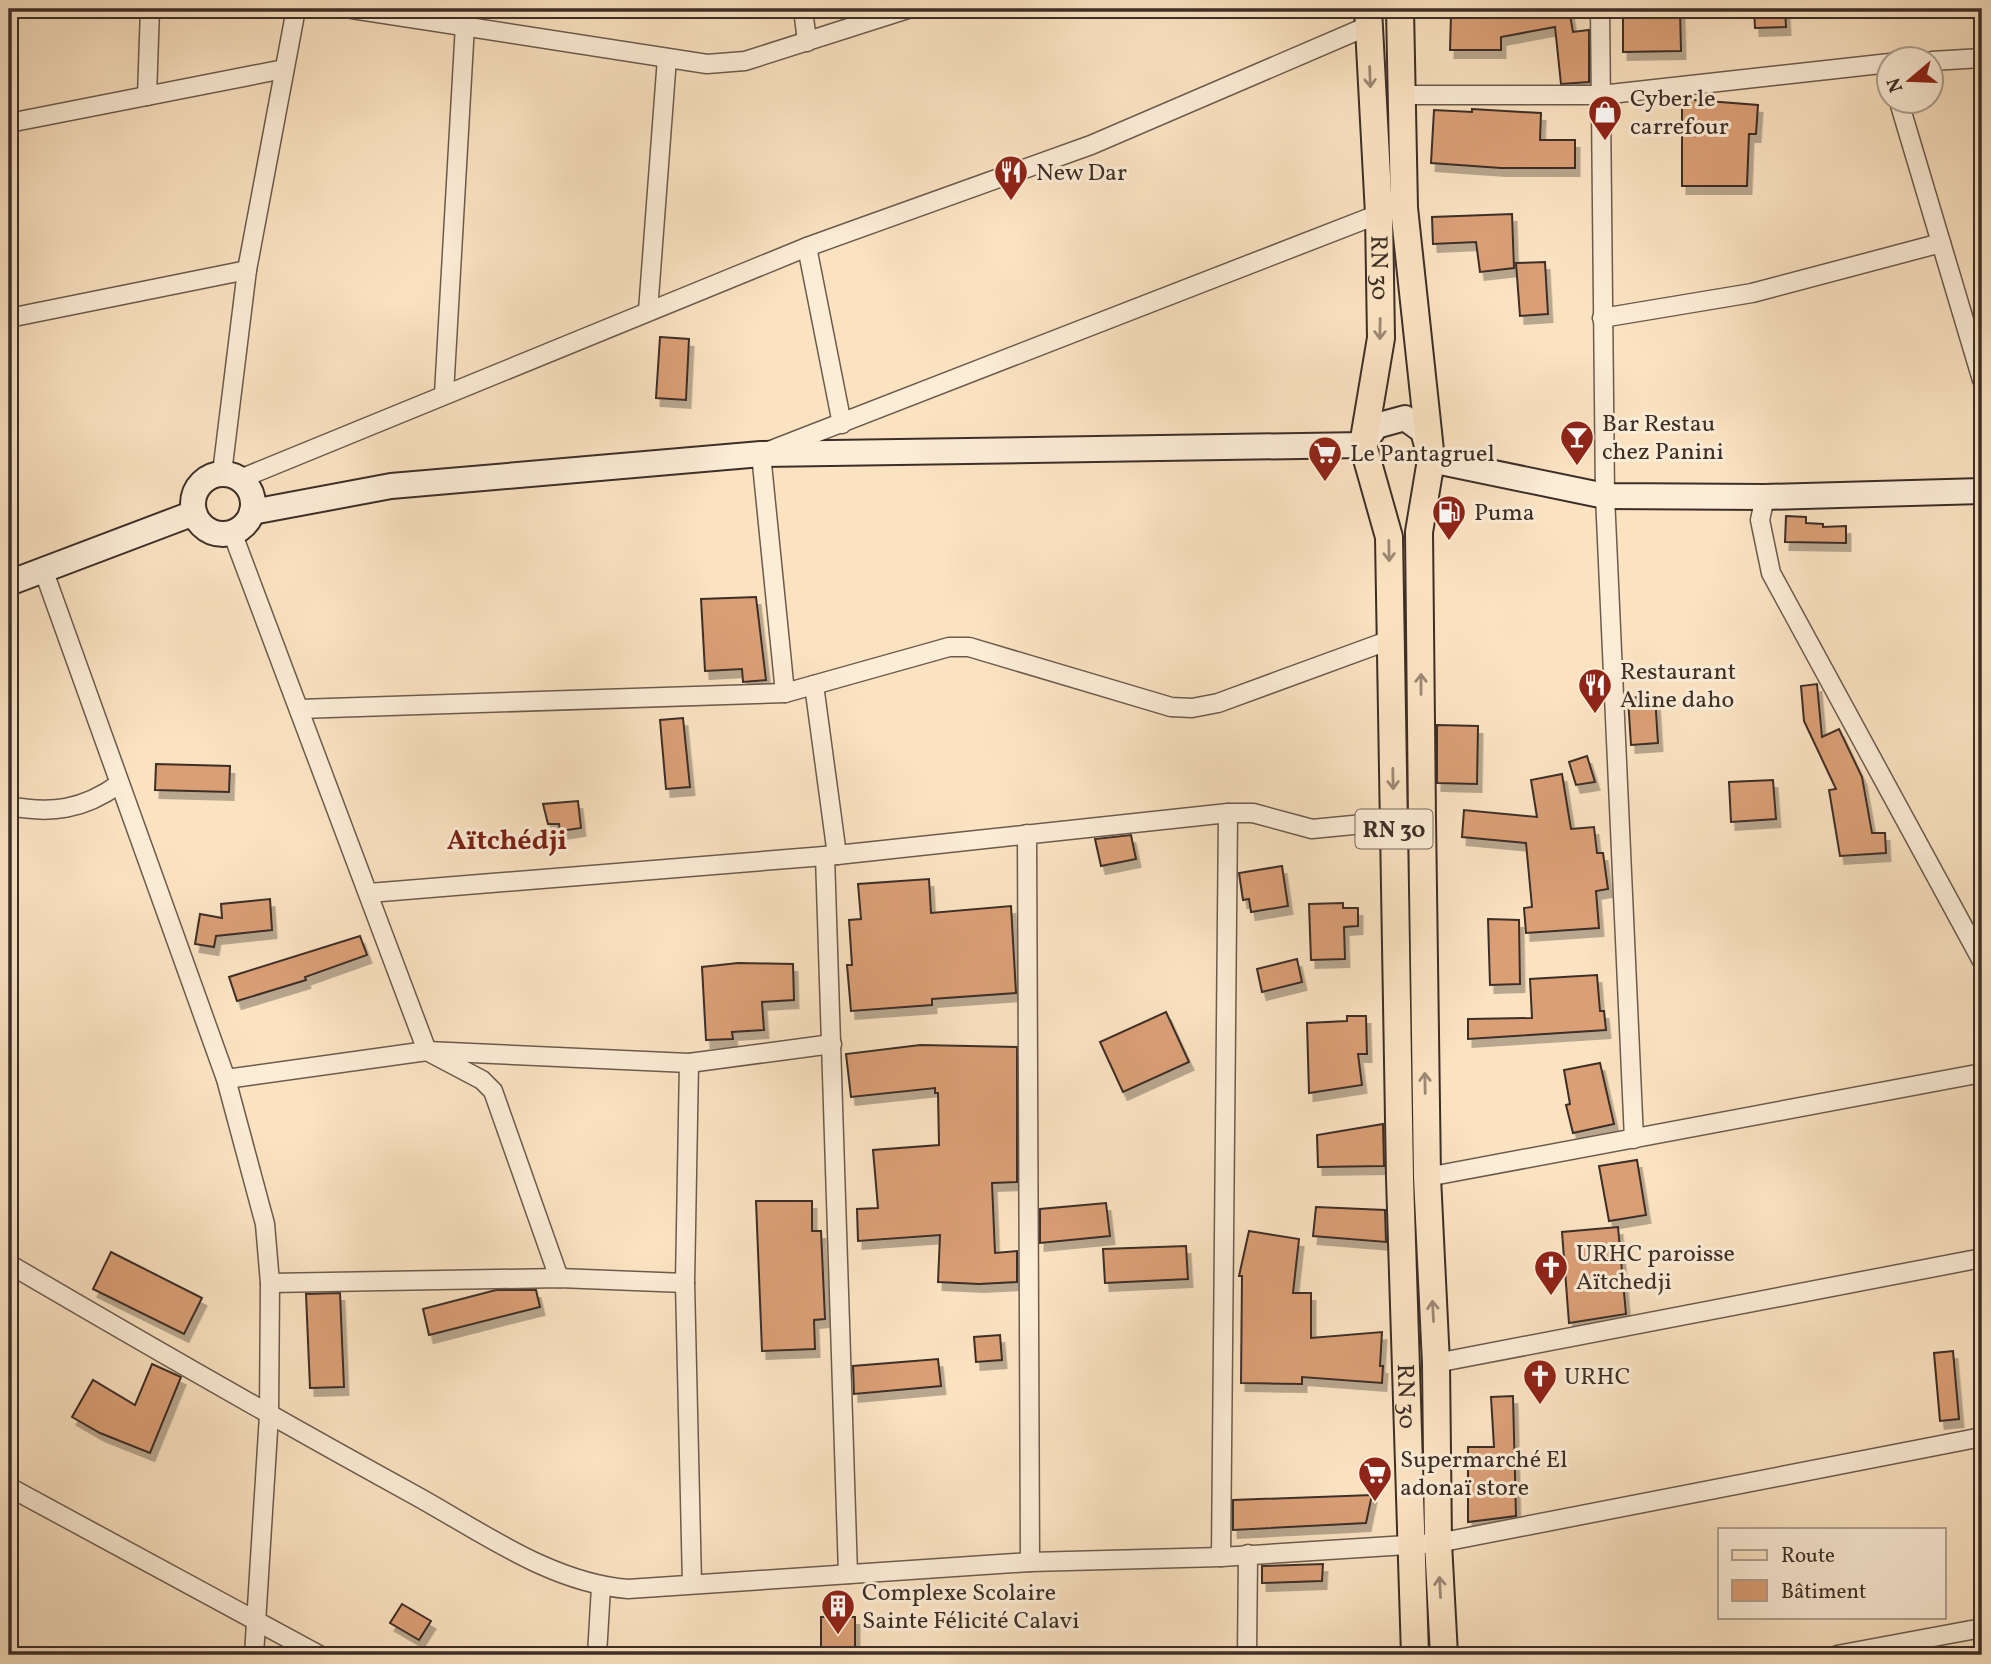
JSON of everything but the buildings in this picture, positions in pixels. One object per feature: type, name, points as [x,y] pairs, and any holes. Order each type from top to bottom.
[{"type":"main road","name":"RN 30","points":[[1401,9],[1404,208],[1431,460],[1419,532],[1427,1177],[1436,1363],[1438,1543],[1444,1655]]},
{"type":"main road","name":"RN 30","points":[[1368,17],[1379,214],[1381,338],[1363,445],[1388,537],[1410,1545],[1415,1655]]},
{"type":"street","points":[[147,96],[150,9]]},
{"type":"street","points":[[231,476],[247,270],[296,9]]},
{"type":"street","points":[[352,9],[707,64],[746,61],[908,9]]},
{"type":"street","points":[[803,9],[807,42]]},
{"type":"street","points":[[1600,9],[1605,496],[1634,1139]]},
{"type":"street","points":[[231,476],[251,494],[252,512],[241,528],[232,532],[214,533],[205,528],[194,513],[194,495],[198,486],[213,475],[231,476],[444,394],[807,247],[1091,145],[1368,17]]},
{"type":"street","points":[[444,394],[465,25]]},
{"type":"street","points":[[648,311],[667,58]]},
{"type":"street","points":[[1946,60],[1982,58]]},
{"type":"street","points":[[1401,95],[1601,94],[1876,66]]},
{"type":"street","points":[[9,123],[284,69]]},
{"type":"street","points":[[1903,116],[1982,380]]},
{"type":"street","points":[[761,454],[1379,214]]},
{"type":"street","points":[[1602,318],[1752,293],[1941,243]]},
{"type":"street","points":[[807,247],[842,424]]},
{"type":"street","points":[[9,318],[247,270]]},
{"type":"street","points":[[252,512],[391,486],[761,454],[1363,445],[1376,426],[1405,418],[1423,430],[1431,460],[1605,496],[1765,497],[1982,491]]},
{"type":"street","points":[[761,454],[785,693]]},
{"type":"street","points":[[1765,497],[1760,520],[1771,573],[1982,961]]},
{"type":"street","points":[[9,583],[194,513]]},
{"type":"street","points":[[232,532],[427,1052],[482,1080],[493,1091],[559,1278]]},
{"type":"street","points":[[43,569],[118,785],[226,1079],[259,1191],[270,1283],[269,1415],[254,1655]]},
{"type":"street","points":[[299,709],[785,693],[949,647],[969,647],[1171,707],[1192,708],[1218,703],[1390,640]]},
{"type":"street","points":[[814,685],[831,855],[832,1044],[848,1574]]},
{"type":"street","points":[[9,806],[61,811],[83,805],[118,785]]},
{"type":"street","points":[[369,893],[831,855],[1227,813],[1253,813],[1312,828],[1394,821]]},
{"type":"street","points":[[1221,1557],[1227,813]]},
{"type":"street","points":[[1027,834],[1030,1562]]},
{"type":"street","points":[[226,1079],[427,1052],[689,1063],[832,1044]]},
{"type":"street","points":[[689,1063],[685,1283],[692,1584]]},
{"type":"street","points":[[1427,1177],[1982,1073]]},
{"type":"street","points":[[1436,1363],[1982,1258]]},
{"type":"street","points":[[9,1264],[269,1415],[528,1557],[579,1581],[601,1587],[628,1589],[1030,1562],[1221,1557],[1438,1543],[1982,1437]]},
{"type":"street","points":[[270,1283],[559,1278],[685,1283]]},
{"type":"street","points":[[9,1487],[319,1655]]},
{"type":"street","points":[[1247,1655],[1248,1554]]},
{"type":"street","points":[[597,1655],[601,1587]]},
{"type":"street","points":[[1837,1655],[1982,1628]]},
{"type":"place","name":"Cyber le carrefour","points":[[1605,142]]},
{"type":"place","name":"New Dar","points":[[1011,202]]},
{"type":"place","name":"Bar Restau chez Panini","points":[[1577,467]]},
{"type":"place","name":"Le Pantagruel","points":[[1325,483]]},
{"type":"place","name":"Puma","points":[[1449,542]]},
{"type":"place","name":"Restaurant Aline daho","points":[[1595,715]]},
{"type":"place","name":"URHC paroisse Aïtchedji","points":[[1551,1297]]},
{"type":"place","name":"URHC","points":[[1540,1406]]},
{"type":"place","name":"Supermarché El adonaï store","points":[[1375,1503]]},
{"type":"place","name":"Complexe Scolaire Sainte Félicité Calavi","points":[[838,1636]]},
{"type":"district","name":"Aïtchédji","points":[[507,839]]}]
